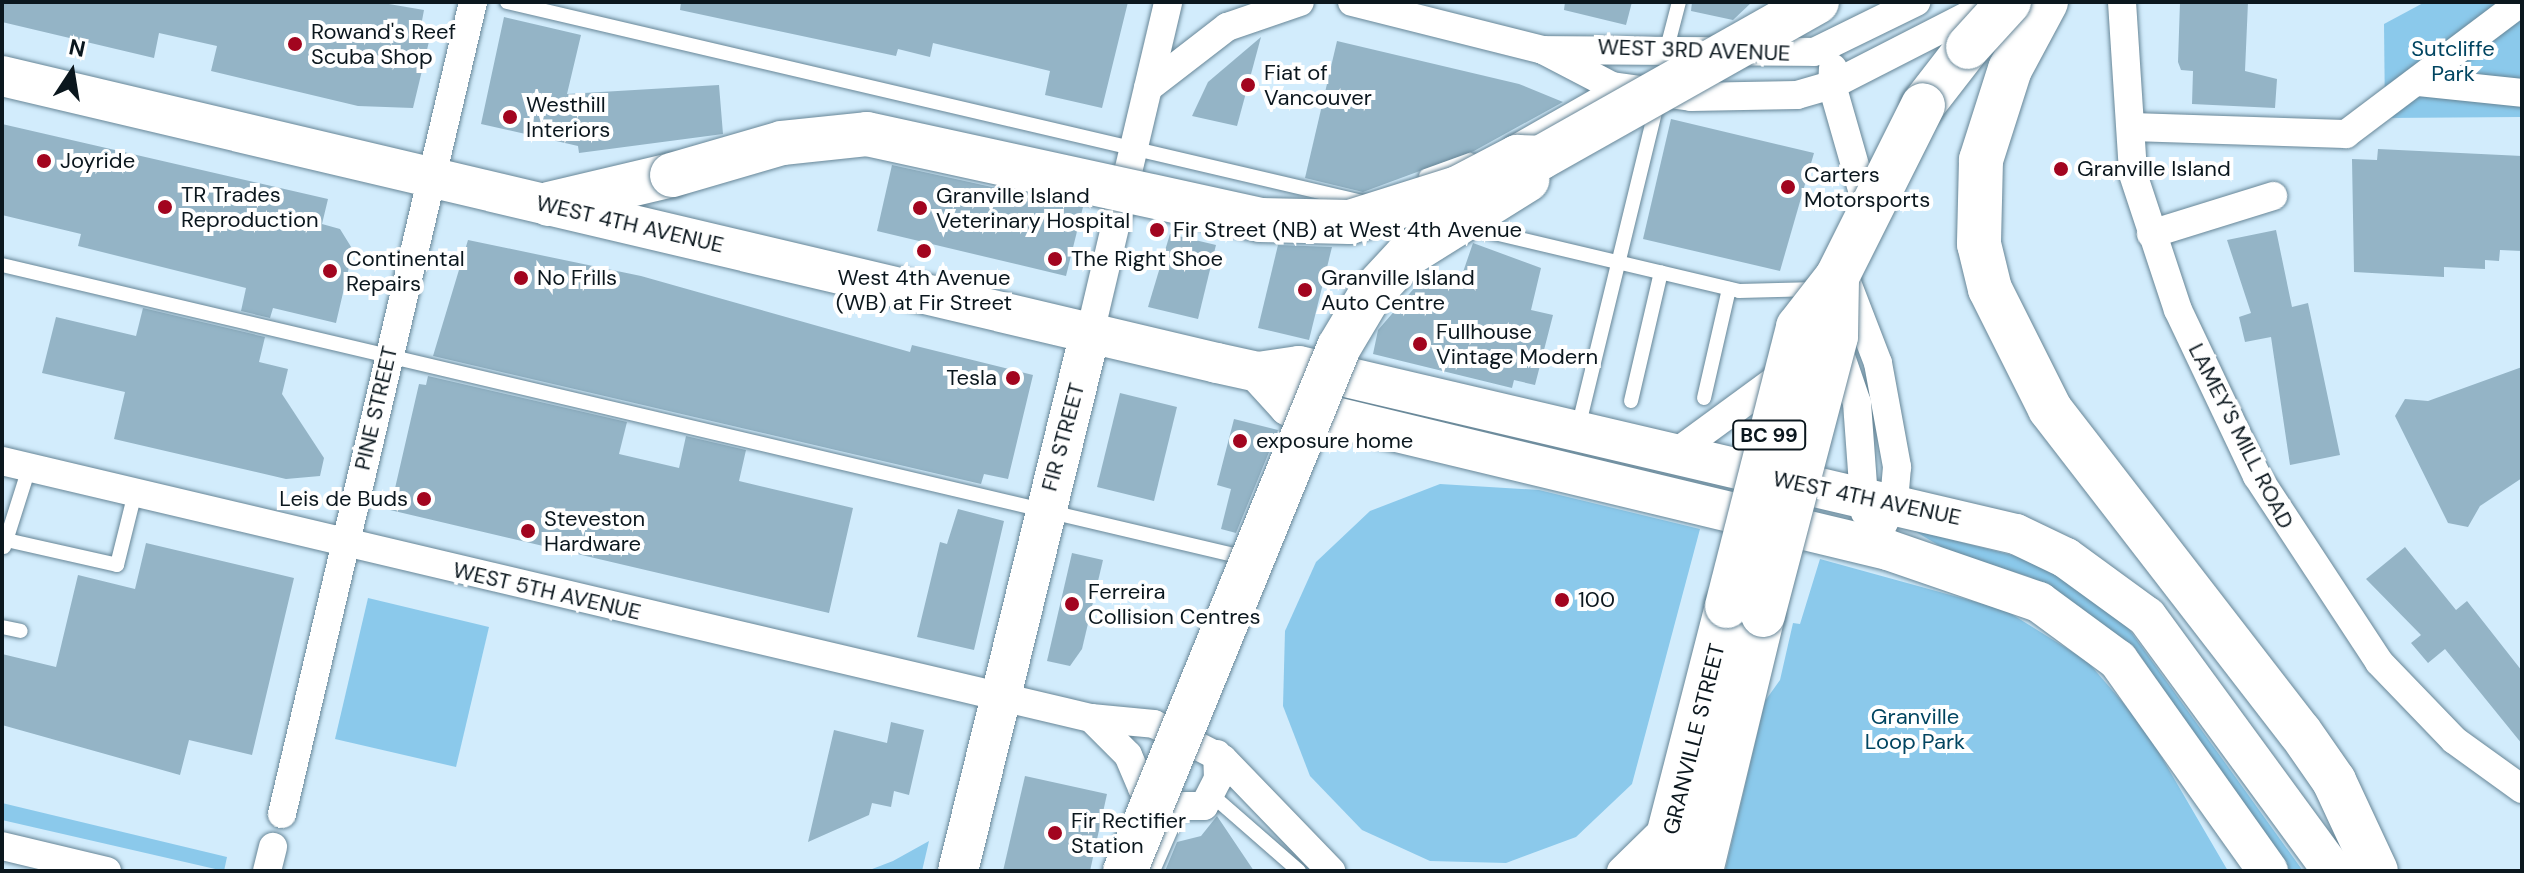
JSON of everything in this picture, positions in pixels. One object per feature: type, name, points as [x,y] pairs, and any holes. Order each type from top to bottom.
[{"type":"highway","points":[[549,204],[822,135],[867,134],[1189,207],[1303,223],[1389,213],[1517,157],[1540,158],[1817,2]]},
{"type":"highway","name":"BC 99","points":[[1745,611],[1836,336],[1836,284],[1923,105],[2009,2]]},
{"type":"highway","points":[[2046,2],[2010,69],[1981,160],[1979,244],[1990,289],[2050,409],[2300,732],[2340,793],[2376,871]]},
{"type":"highway","points":[[1125,871],[1339,347],[1370,295],[1407,255],[1529,179],[1540,158]]},
{"type":"highway","name":"GRANVILLE STREET","points":[[1659,871],[1674,817],[1745,611]]},
{"type":"highway","name":"GRANVILLE STREET","points":[[1701,871],[1745,611]]},
{"type":"main road","name":"WEST 4TH AVENUE","points":[[2,76],[1258,372],[1299,366],[2016,534],[2066,558],[2147,617],[2333,871]]},
{"type":"main road","name":"FIR STREET","points":[[958,871],[1043,513],[1090,333]]},
{"type":"main road","name":"WEST 4TH AVENUE","points":[[1258,372],[1289,406],[1872,546],[1993,582],[2080,626],[2118,660],[2195,764],[2268,871]]},
{"type":"main road","points":[[2195,764],[2216,832],[2241,871]]},
{"type":"street","name":"PINE STREET","points":[[282,814],[473,2]]},
{"type":"street","name":"FIR STREET","points":[[1090,333],[1168,2]]},
{"type":"street","points":[[1148,88],[1227,27],[1300,2]]},
{"type":"street","name":"WEST 3RD AVENUE","points":[[1352,2],[1543,50],[1612,86],[1658,97],[1797,95],[1832,85],[1993,2]]},
{"type":"street","name":"WEST 3RD AVENUE","points":[[1543,50],[1667,48],[1785,56],[1843,40],[1916,2]]},
{"type":"street","points":[[1674,454],[1774,388],[1836,284],[1869,214],[1993,2]]},
{"type":"street","name":"LAMEY'S MILL ROAD","points":[[2122,2],[2133,174],[2151,234],[2216,395],[2303,552],[2413,701],[2522,789]]},
{"type":"street","points":[[2131,127],[2346,134],[2521,2]]},
{"type":"street","points":[[1843,40],[1832,85],[1869,214]]},
{"type":"street","points":[[2418,82],[2522,93]]},
{"type":"street","points":[[2151,234],[2273,196]]},
{"type":"street","points":[[1836,284],[1892,418],[1872,546]]},
{"type":"street","points":[[1836,284],[1878,500]]},
{"type":"street","name":"WEST 5TH AVENUE","points":[[15,464],[1091,718],[1154,724],[1217,754],[1331,871]]},
{"type":"street","points":[[1091,718],[1128,755],[1142,788],[1159,806],[1179,811],[1213,796],[1217,754]]},
{"type":"street","points":[[1621,871],[1674,817]]},
{"type":"street","points":[[2,846],[107,871]]},
{"type":"lane","points":[[507,2],[1135,147],[1729,289],[1836,284]]},
{"type":"lane","points":[[1667,48],[1679,2]]},
{"type":"lane","points":[[1415,180],[1510,144],[1612,86]]},
{"type":"lane","points":[[1576,433],[1615,261],[1658,97]]},
{"type":"lane","points":[[1360,201],[1387,191]]},
{"type":"lane","points":[[2,265],[1269,565]]},
{"type":"lane","points":[[1631,401],[1661,272]]},
{"type":"lane","points":[[1704,398],[1729,289]]},
{"type":"lane","points":[[15,464],[4,543],[117,565],[135,493]]},
{"type":"lane","points":[[2,627],[21,631]]},
{"type":"lane","points":[[1213,796],[1299,871]]},
{"type":"lane","points":[[1153,871],[1179,811]]},
{"type":"green space","name":"Sutcliffe Park","points":[[2425,2],[2522,2],[2522,117],[2385,118],[2384,24]]},
{"type":"green space","points":[[1440,484],[1539,490],[1700,529],[1632,784],[1576,837],[1506,863],[1430,861],[1362,830],[1310,776],[1283,706],[1285,631],[1316,562],[1370,511]]},
{"type":"green space","points":[[1913,530],[2035,561],[2121,618],[2303,871],[2287,871],[2135,648],[2030,577],[1948,551]]},
{"type":"green space","name":"Granville Loop Park","points":[[1820,559],[2005,610],[2087,661],[2144,727],[2228,871],[1725,871],[1765,701],[1780,680],[1793,623],[1800,624]]},
{"type":"green space","points":[[368,598],[489,627],[456,767],[335,739]]},
{"type":"green space","points":[[2,803],[227,857],[224,871],[2,820]]},
{"type":"green space","points":[[929,841],[922,871],[867,871],[893,861]]},
{"type":"building","points":[[2,2],[377,2],[424,10],[421,26],[432,29],[413,108],[358,106],[211,71],[217,46],[159,33],[154,58],[2,22]]},
{"type":"building","points":[[681,2],[1128,2],[1102,108],[1045,95],[1050,71],[933,43],[930,57],[898,49],[896,56],[680,10]]},
{"type":"building","points":[[1565,2],[1632,2],[1626,25],[1564,10]]},
{"type":"building","points":[[1692,2],[1752,2],[1733,20],[1691,11]]},
{"type":"building","points":[[2180,2],[2248,2],[2245,71],[2277,79],[2275,108],[2192,104],[2193,71],[2181,70],[2178,62]]},
{"type":"building","points":[[504,17],[581,35],[567,94],[719,85],[723,134],[579,153],[578,146],[481,124]]},
{"type":"building","points":[[1261,37],[1237,126],[1192,116],[1208,82]]},
{"type":"building","points":[[1337,41],[1519,84],[1563,102],[1474,151],[1363,192],[1305,178]]},
{"type":"building","points":[[1671,119],[1814,153],[1780,271],[1643,239]]},
{"type":"building","points":[[2,124],[328,199],[322,224],[340,229],[353,250],[336,323],[273,308],[270,318],[241,311],[246,288],[78,246],[81,234],[2,215]]},
{"type":"building","points":[[2378,149],[2522,156],[2522,251],[2500,250],[2499,261],[2485,260],[2485,269],[2444,267],[2444,277],[2354,272],[2352,159],[2377,160]]},
{"type":"building","points":[[892,165],[1083,207],[1066,276],[877,231]]},
{"type":"building","points":[[2276,230],[2292,307],[2308,303],[2340,455],[2290,465],[2271,337],[2245,342],[2239,317],[2251,313],[2227,240]]},
{"type":"building","points":[[1170,234],[1216,245],[1198,319],[1148,307]]},
{"type":"building","points":[[468,240],[641,276],[910,352],[912,345],[1033,375],[1008,479],[984,474],[981,484],[433,356]]},
{"type":"building","points":[[1473,243],[1541,268],[1531,310],[1553,315],[1535,385],[1514,380],[1512,388],[1373,354],[1378,330],[1429,271],[1462,275]]},
{"type":"building","points":[[1278,245],[1332,247],[1309,340],[1258,328]]},
{"type":"building","points":[[143,308],[265,337],[259,362],[288,369],[282,394],[324,458],[320,476],[286,479],[114,439],[125,392],[42,373],[56,317],[136,336]]},
{"type":"building","points":[[2522,367],[2522,478],[2480,506],[2468,527],[2448,523],[2395,416],[2405,399],[2428,401]]},
{"type":"building","points":[[428,376],[627,422],[619,454],[679,468],[686,436],[746,450],[739,481],[853,508],[829,613],[390,510],[419,384],[426,385]]},
{"type":"building","points":[[1120,393],[1177,407],[1154,501],[1097,487]]},
{"type":"building","points":[[1234,419],[1278,430],[1236,533],[1221,529],[1231,489],[1217,485]]},
{"type":"building","points":[[958,509],[1004,521],[974,650],[917,637],[940,542],[947,544]]},
{"type":"building","points":[[146,543],[294,578],[252,755],[189,740],[180,775],[2,725],[2,654],[56,667],[78,575],[135,589]]},
{"type":"building","points":[[2405,547],[2456,610],[2467,601],[2522,671],[2522,744],[2445,649],[2428,663],[2411,643],[2421,635],[2366,579]]},
{"type":"building","points":[[1072,553],[1103,560],[1082,649],[1070,666],[1047,661]]},
{"type":"building","points":[[891,722],[924,730],[909,795],[894,791],[891,807],[872,803],[869,815],[808,842],[834,730],[887,743]]},
{"type":"building","name":"Fir Rectifier Station","points":[[1025,776],[1107,794],[1090,871],[1003,871]]},
{"type":"building","points":[[1217,816],[1254,871],[1165,871],[1177,842],[1201,836]]},
{"type":"place","name":"Rowand's Reef Scuba Shop","points":[[295,44]]},
{"type":"place","name":"Fiat of Vancouver","points":[[1248,85]]},
{"type":"place","name":"Westhill Interiors","points":[[510,117]]},
{"type":"place","name":"Joyride","points":[[44,161]]},
{"type":"place","name":"Granville Island","points":[[2061,169]]},
{"type":"place","name":"Carters Motorsports","points":[[1788,187]]},
{"type":"place","name":"TR Trades Reproduction","points":[[165,207]]},
{"type":"place","name":"Granville Island Veterinary Hospital","points":[[920,208]]},
{"type":"place","name":"Fir Street (NB) at West 4th Avenue","points":[[1157,230]]},
{"type":"place","name":"West 4th Avenue (WB) at Fir Street","points":[[924,251]]},
{"type":"place","name":"The Right Shoe","points":[[1055,259]]},
{"type":"place","name":"Continental Repairs","points":[[330,271]]},
{"type":"place","name":"No Frills","points":[[521,278]]},
{"type":"place","name":"Granville Island Auto Centre","points":[[1305,290]]},
{"type":"place","name":"Fullhouse Vintage Modern","points":[[1420,344]]},
{"type":"place","name":"Tesla","points":[[1013,378]]},
{"type":"place","name":"exposure home","points":[[1240,441]]},
{"type":"place","name":"Leis de Buds","points":[[424,499]]},
{"type":"place","name":"Steveston Hardware","points":[[528,531]]},
{"type":"place","name":"100","points":[[1562,600]]},
{"type":"place","name":"Ferreira Collision Centres","points":[[1072,604]]},
{"type":"place","name":"Fir Rectifier Station","points":[[1055,833]]}]
